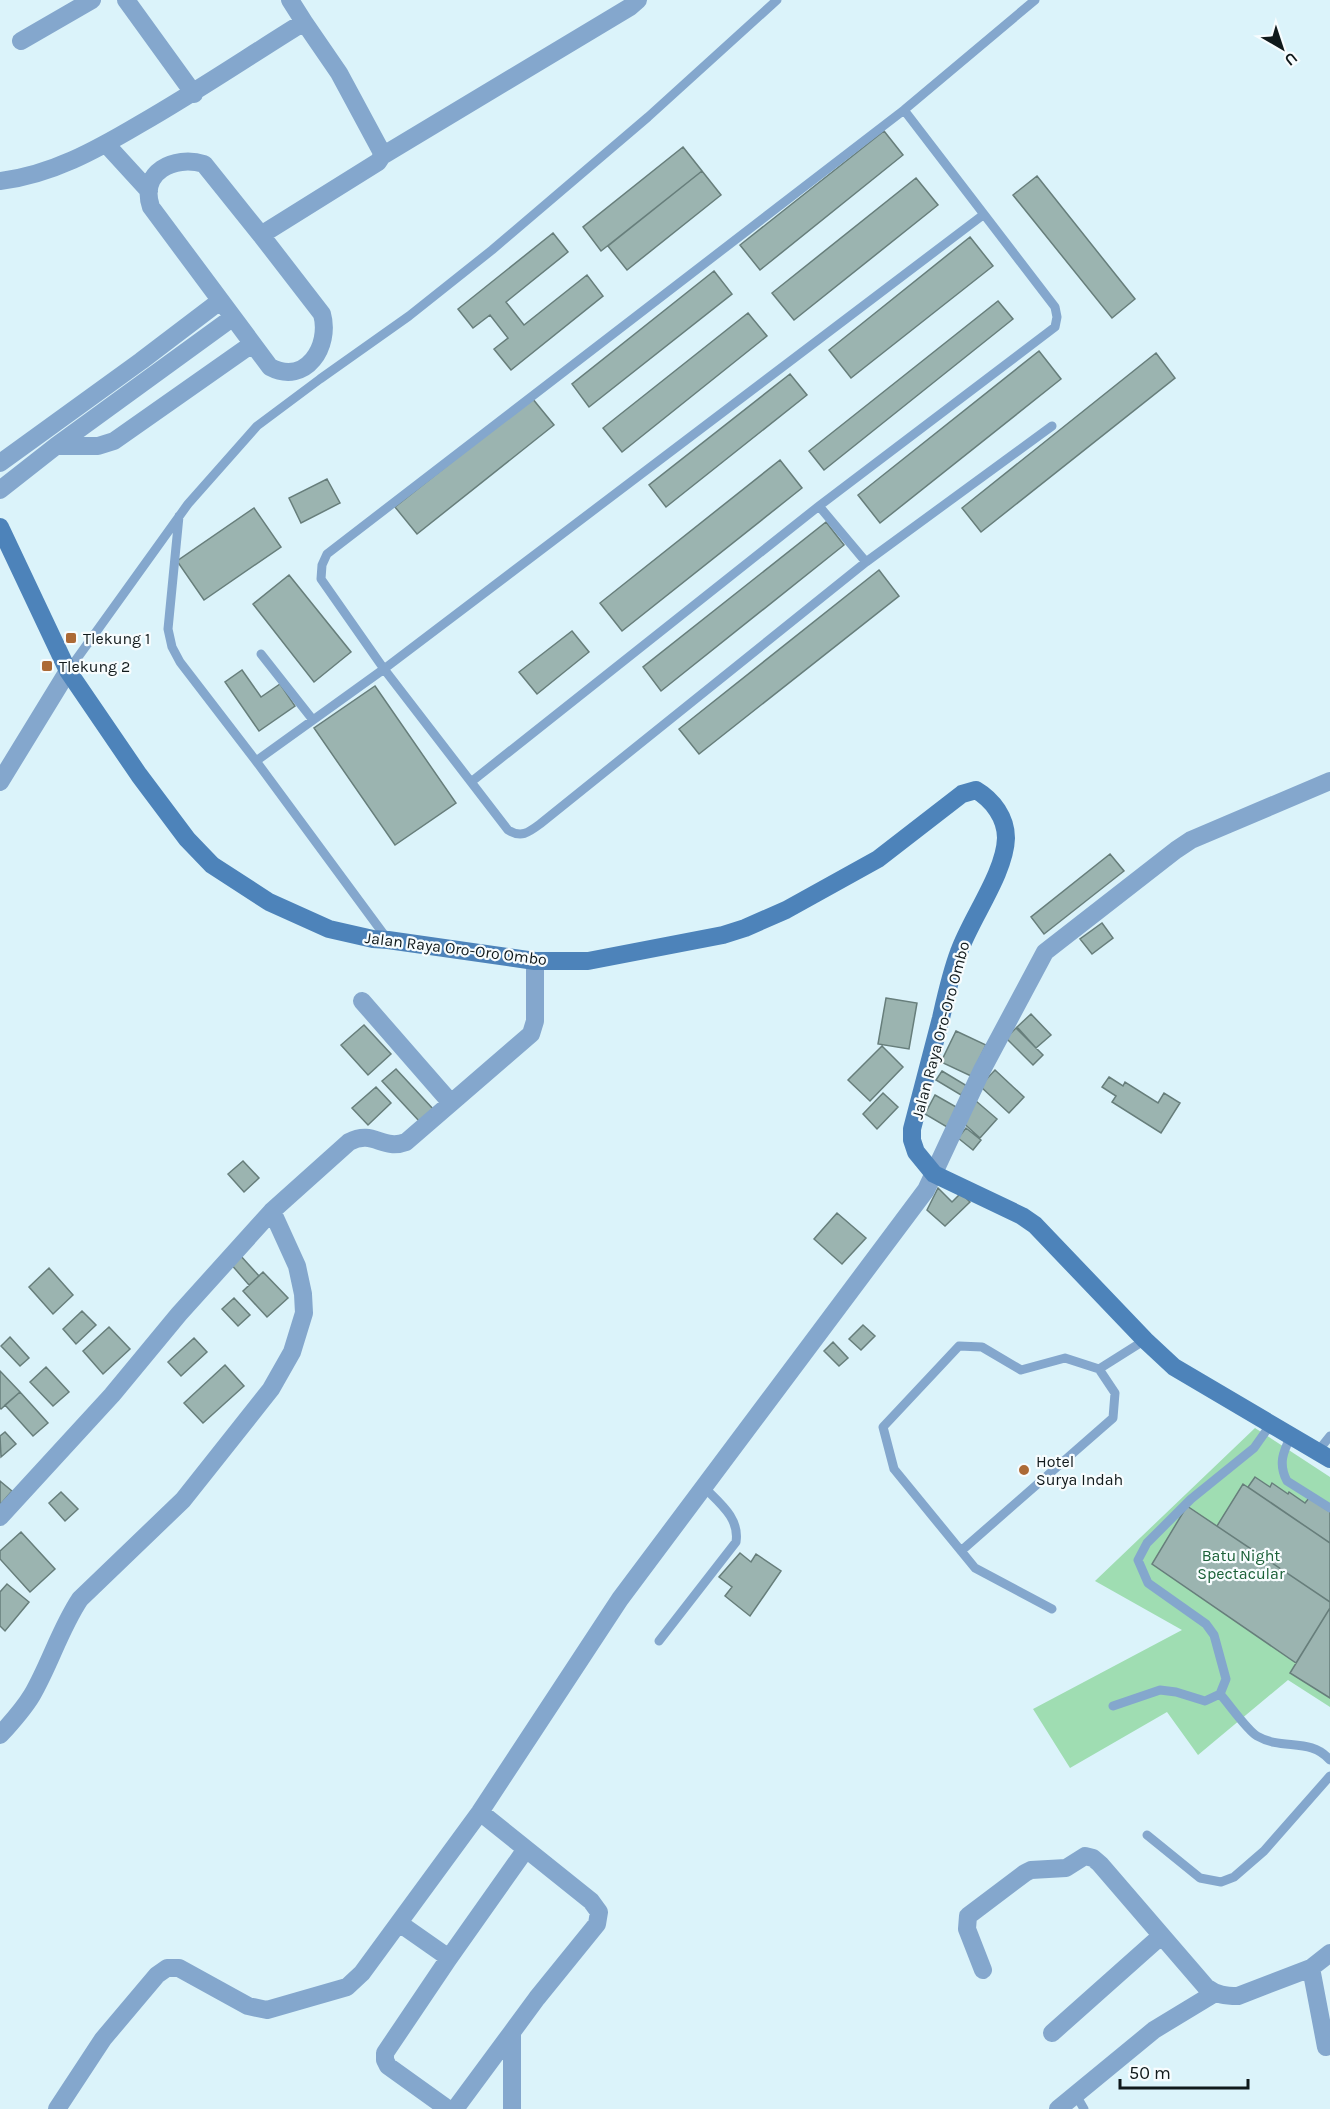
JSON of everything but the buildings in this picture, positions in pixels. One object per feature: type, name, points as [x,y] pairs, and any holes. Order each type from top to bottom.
[{"type":"main road","name":"Jalan Raya Oro-Oro Ombo","points":[[0,527],[68,671],[139,775],[180,830],[212,865],[269,902],[328,929],[373,939],[535,961],[588,961],[723,935],[746,928],[786,910],[878,859],[962,794],[976,790],[987,798],[998,812],[1005,827],[1005,847],[1000,864],[967,932],[954,966],[912,1129],[912,1140],[916,1152],[934,1174],[1022,1216],[1035,1225],[1144,1340],[1174,1367],[1324,1455]]},
{"type":"street","points":[[21,41],[92,0]]},
{"type":"street","points":[[126,0],[194,94]]},
{"type":"street","points":[[290,0],[339,73],[382,156]]},
{"type":"street","points":[[261,235],[378,162],[382,156],[630,7],[638,0]]},
{"type":"street","points":[[0,181],[18,179],[50,170],[106,144],[194,94],[304,22]]},
{"type":"street","points":[[106,144],[149,191]]},
{"type":"street","points":[[188,161],[204,164],[261,235],[322,314],[325,325],[325,336],[317,357],[309,364],[295,370],[278,371],[270,367],[232,318],[151,207],[149,191],[153,179],[173,162],[188,161]]},
{"type":"street","points":[[0,463],[220,301]]},
{"type":"street","points":[[0,490],[56,446],[232,318]]},
{"type":"street","points":[[56,446],[98,446],[114,441],[252,344]]},
{"type":"street","points":[[0,782],[5,758],[68,671]]},
{"type":"street","points":[[57,2109],[103,2039],[157,1975],[167,1968],[179,1968],[248,2006],[267,2010],[347,1987],[362,1973],[480,1812],[620,1599],[926,1190],[982,1070],[1038,962],[1050,946],[1191,840],[1330,781]]},
{"type":"street","points":[[0,1517],[112,1395],[179,1314],[272,1211],[349,1142],[367,1136],[391,1145],[406,1142],[531,1034],[535,1021],[535,961]]},
{"type":"street","points":[[362,1001],[452,1103]]},
{"type":"street","points":[[0,1734],[21,1713],[33,1693],[71,1612],[80,1599],[183,1500],[271,1389],[292,1352],[304,1313],[303,1293],[297,1266],[272,1211]]},
{"type":"street","points":[[455,2109],[537,1998],[597,1924],[599,1918],[599,1912],[591,1901],[480,1812]]},
{"type":"street","points":[[448,2109],[391,2068],[385,2060],[385,2053],[526,1849]]},
{"type":"street","points":[[983,1970],[967,1929],[968,1916],[1025,1873],[1031,1870],[1066,1868],[1085,1856],[1093,1858],[1100,1864],[1206,1987],[1215,1993],[1238,1996],[1311,1968],[1330,1953]]},
{"type":"street","points":[[399,1923],[449,1958]]},
{"type":"street","points":[[1052,2033],[1161,1936]]},
{"type":"street","points":[[1311,1968],[1326,2047]]},
{"type":"street","points":[[1058,2109],[1080,2102],[1154,2030],[1215,1993]]},
{"type":"street","points":[[512,2032],[512,2109]]},
{"type":"lane","points":[[68,671],[188,504],[257,426],[409,316],[492,250],[648,117],[777,0]]},
{"type":"lane","points":[[1035,0],[904,110],[327,554],[322,565],[321,579],[384,669],[508,830],[518,835],[528,833],[866,562],[1052,426]]},
{"type":"lane","points":[[471,783],[819,506],[1055,327],[1057,317],[1055,307],[904,110]]},
{"type":"lane","points":[[256,761],[384,669],[983,214]]},
{"type":"lane","points":[[819,506],[866,562]]},
{"type":"lane","points":[[180,516],[168,629],[172,647],[180,662],[388,940]]},
{"type":"lane","points":[[261,654],[313,720]]},
{"type":"lane","points":[[1099,1369],[1144,1340]]},
{"type":"lane","points":[[961,1551],[1113,1418],[1115,1393],[1099,1369],[1065,1358],[1021,1370],[982,1347],[959,1346],[883,1427],[894,1469],[961,1551],[975,1568],[1052,1609]]},
{"type":"lane","points":[[1113,1706],[1160,1690],[1176,1692],[1205,1701],[1220,1694],[1226,1679],[1214,1635],[1206,1624],[1148,1582],[1138,1560],[1147,1543],[1191,1499],[1254,1448],[1271,1424]]},
{"type":"lane","points":[[1291,1436],[1283,1453],[1281,1464],[1287,1481],[1330,1508]]},
{"type":"lane","points":[[1324,1455],[1330,1436]]},
{"type":"lane","points":[[659,1641],[736,1542],[738,1531],[734,1520],[703,1486]]},
{"type":"lane","points":[[1220,1694],[1256,1736],[1279,1744],[1315,1747],[1330,1760]]},
{"type":"lane","points":[[1147,1835],[1200,1878],[1221,1882],[1234,1877],[1264,1851],[1330,1776]]},
{"type":"green space","name":"Batu Night Spectacular","points":[[1255,1428],[1330,1477],[1330,1707],[1288,1680],[1198,1755],[1167,1712],[1070,1768],[1033,1709],[1182,1630],[1095,1581]]},
{"type":"place","name":"Tlekung 1","points":[[71,638]]},
{"type":"place","name":"Tlekung 2","points":[[47,666]]},
{"type":"place","name":"Hotel Surya Indah","points":[[1024,1470]]}]
